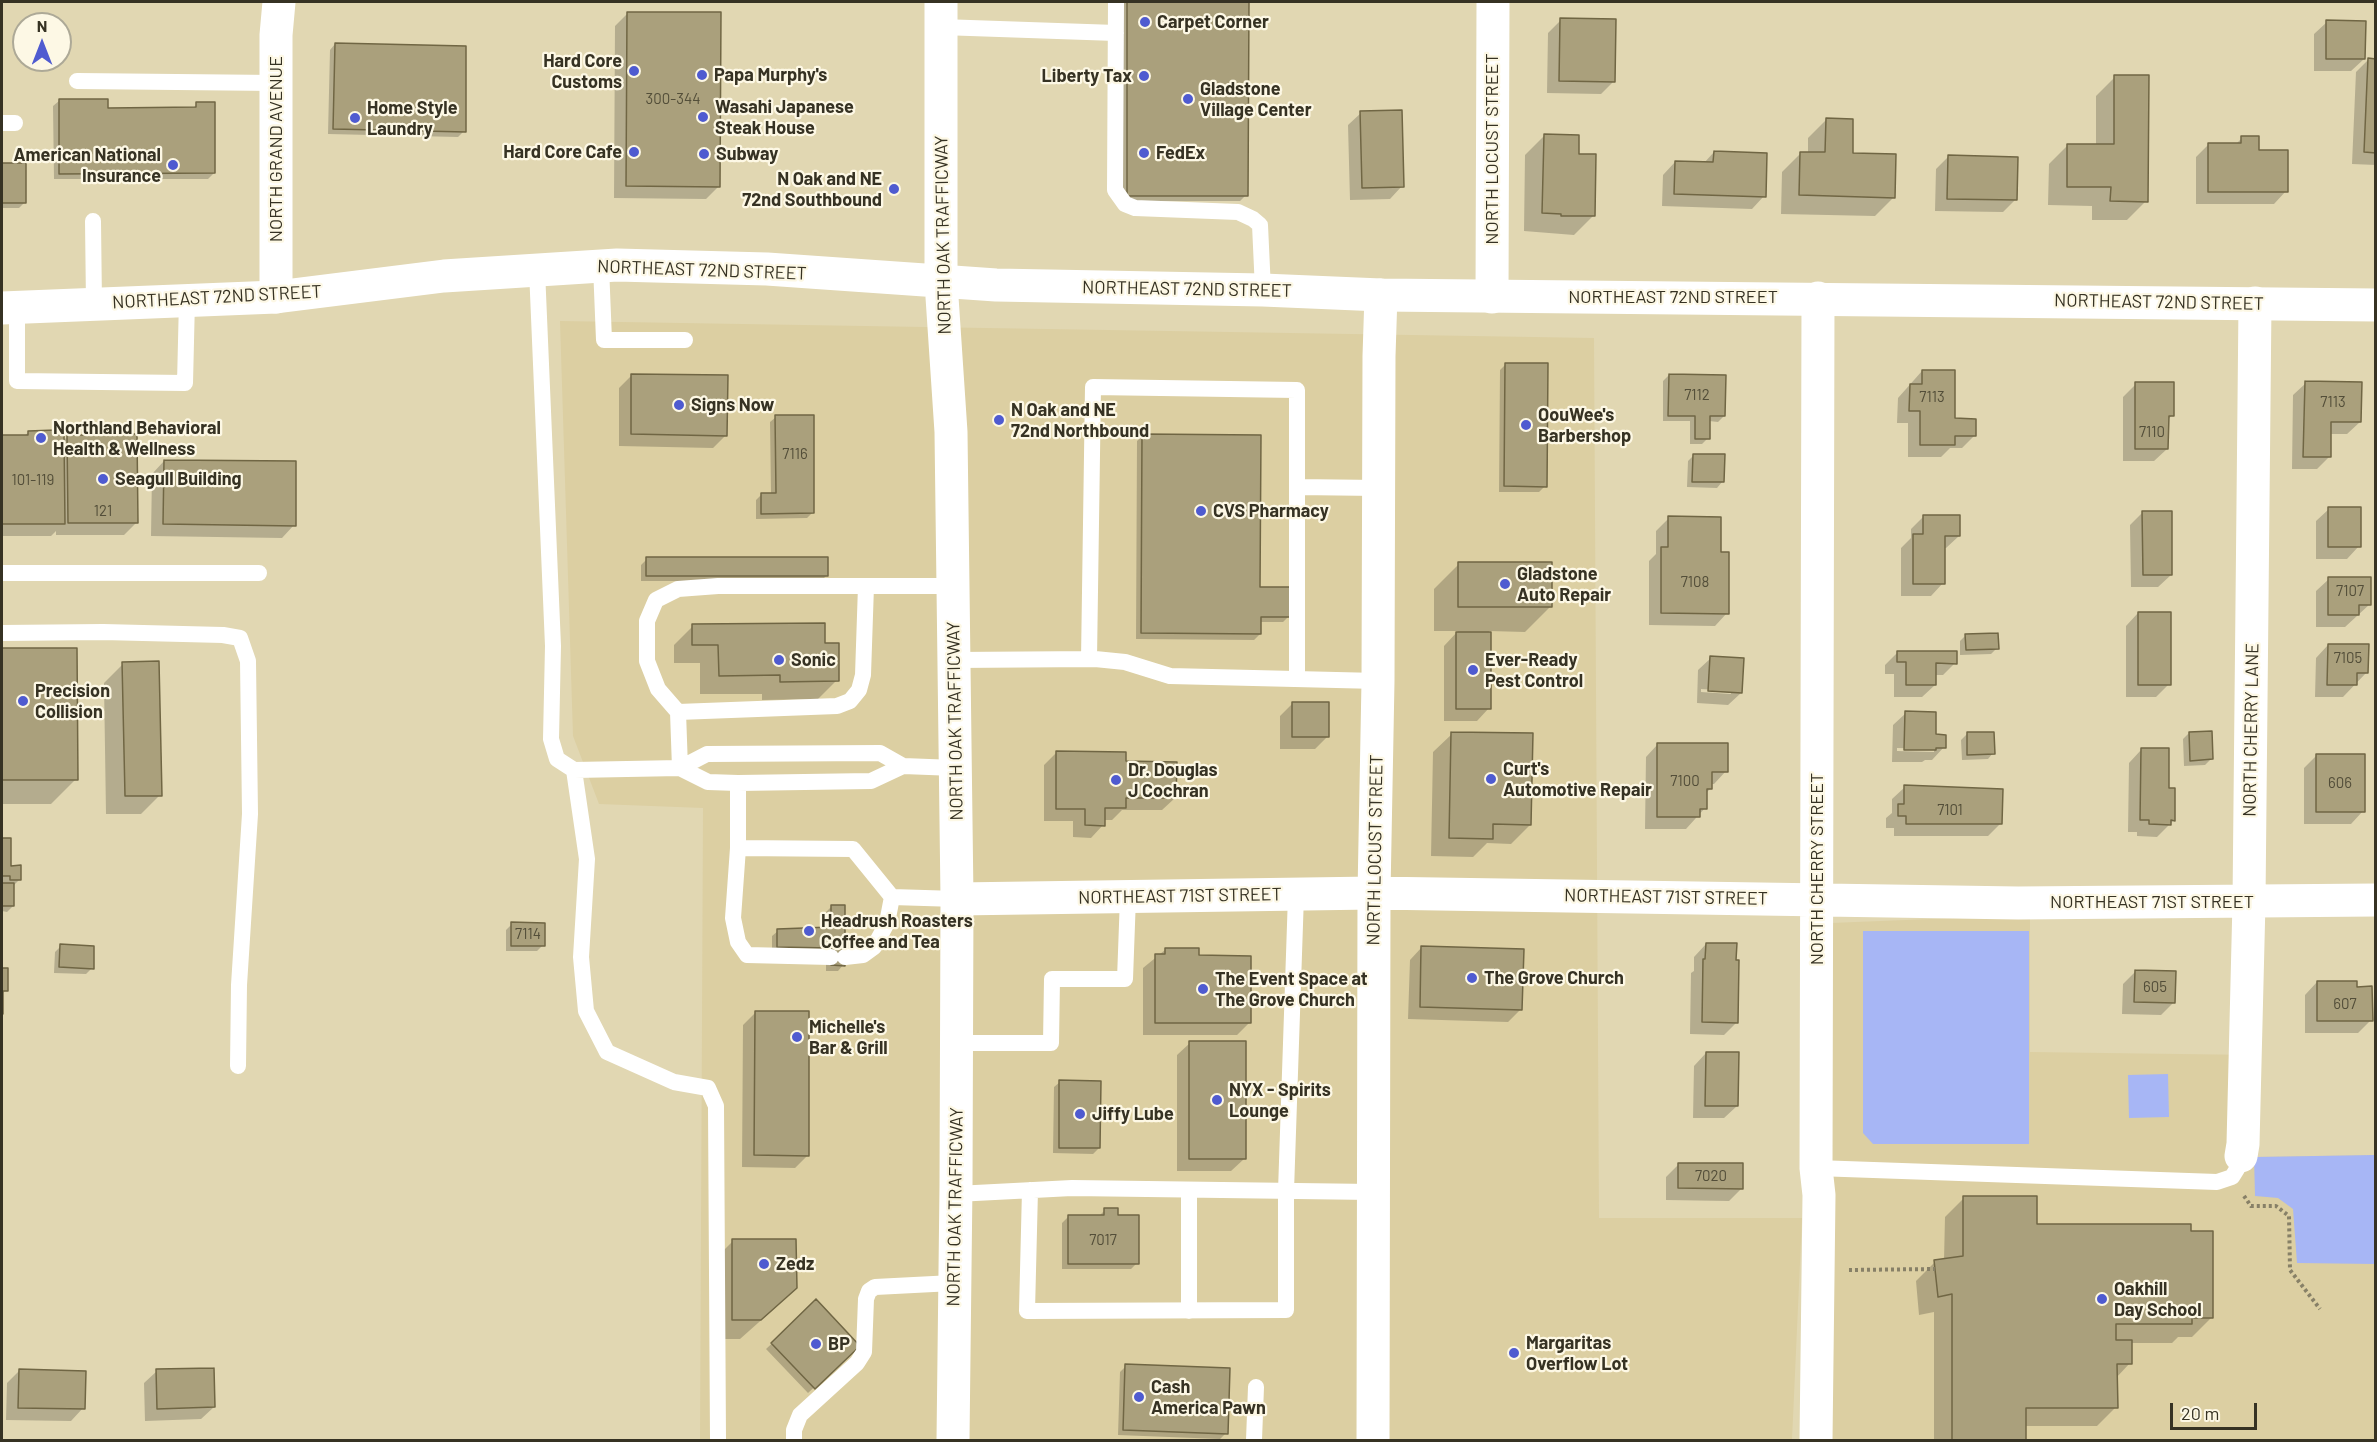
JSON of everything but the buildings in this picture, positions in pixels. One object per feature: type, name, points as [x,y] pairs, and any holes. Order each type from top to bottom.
[{"type":"street","name":"NORTH GRAND AVENUE","points":[[276,297],[276,35],[279,2]]},
{"type":"street","name":"NORTH LOCUST STREET","points":[[1492,297],[1493,2]]},
{"type":"street","name":"NORTH OAK TRAFFICWAY","points":[[941,14],[941,282],[951,432],[957,899],[953,1440]]},
{"type":"street","name":"NORTHEAST 72ND STREET","points":[[9,308],[276,297],[444,276],[601,266],[767,269],[996,285],[1263,290],[1382,295],[2376,305]]},
{"type":"street","name":"NORTH LOCUST STREET","points":[[1373,1440],[1374,893],[1378,681],[1379,356],[1382,295]]},
{"type":"street","name":"NORTH CHERRY STREET","points":[[1816,1440],[1819,1195],[1816,1168],[1818,298]]},
{"type":"street","name":"NORTH CHERRY LANE","points":[[2236,1167],[2243,1144],[2249,902],[2256,303]]},
{"type":"street","name":"NORTHEAST 71ST STREET","points":[[957,899],[1374,893],[2018,903],[2376,900]]},
{"type":"lane","points":[[1116,2],[1115,190],[1125,204],[1135,208],[1238,212],[1253,219],[1260,225],[1263,290]]},
{"type":"lane","points":[[941,14],[1116,33]]},
{"type":"lane","points":[[77,81],[276,82]]},
{"type":"lane","points":[[93,221],[94,304]]},
{"type":"lane","points":[[601,266],[604,340],[684,340]]},
{"type":"lane","points":[[537,270],[554,646],[551,739],[557,759],[574,770],[680,768],[707,754],[880,753],[903,766],[955,768]]},
{"type":"lane","points":[[9,308],[17,381],[185,383],[187,300]]},
{"type":"lane","points":[[1089,659],[1093,387],[1296,390],[1296,679]]},
{"type":"lane","points":[[1296,487],[1378,488]]},
{"type":"lane","points":[[2,573],[259,573]]},
{"type":"lane","points":[[680,768],[678,712],[658,689],[647,661],[647,621],[656,600],[678,589],[718,586],[953,586]]},
{"type":"lane","points":[[678,712],[837,706],[850,701],[859,690],[863,675],[867,586]]},
{"type":"lane","points":[[2,633],[104,632],[223,635],[240,638],[248,661],[250,814],[239,985],[238,1066]]},
{"type":"lane","points":[[954,660],[1089,659],[1125,662],[1170,676],[1378,681]]},
{"type":"lane","points":[[680,768],[708,782],[871,782],[903,766]]},
{"type":"lane","points":[[574,770],[587,859],[581,957],[586,1011],[607,1052],[674,1082],[708,1088],[716,1106],[718,1440]]},
{"type":"lane","points":[[738,783],[738,848],[733,918],[738,942],[747,955],[838,957],[863,955],[874,946],[887,923],[892,897]]},
{"type":"lane","points":[[738,848],[853,849],[892,897],[957,899]]},
{"type":"lane","points":[[1030,1190],[1027,1311],[1286,1310],[1286,1191],[1296,895]]},
{"type":"lane","points":[[957,1043],[1051,1043],[1052,979],[1125,979],[1128,897]]},
{"type":"lane","points":[[1816,1168],[2217,1182],[2236,1167]]},
{"type":"lane","points":[[956,1194],[1072,1188],[1372,1192]]},
{"type":"lane","points":[[1189,1190],[1189,1311]]},
{"type":"lane","points":[[794,1440],[794,1430],[800,1415],[857,1363],[864,1352],[866,1299],[869,1291],[875,1287],[953,1283]]},
{"type":"lane","points":[[1254,1440],[1256,1387]]},
{"type":"path","points":[[2236,1167],[2251,1206],[2276,1206],[2289,1216],[2290,1270],[2320,1309]]},
{"type":"path","points":[[1818,1270],[1935,1269]]},
{"type":"shaded area","points":[[560,321],[1594,338],[1599,1218],[1802,1218],[1792,1440],[700,1440],[703,808],[599,804],[573,736]]},
{"type":"shaded area","name":"Oakhill Day School","points":[[2030,915],[2030,1052],[2255,1055],[2254,1157],[2375,1155],[2375,1440],[1828,1440],[1831,923]]},
{"type":"shaded area","points":[[1863,931],[2029,931],[2029,1144],[1873,1144],[1863,1133]]},
{"type":"shaded area","points":[[2168,1074],[2169,1117],[2129,1118],[2128,1075]]},
{"type":"shaded area","points":[[2375,1155],[2375,1264],[2297,1263],[2293,1209],[2278,1198],[2255,1196],[2254,1157]]},
{"type":"place","name":"Carpet Corner","points":[[1145,22]]},
{"type":"place","name":"Hard Core Customs","points":[[634,71]]},
{"type":"place","name":"Papa Murphy's","points":[[702,75]]},
{"type":"place","name":"Liberty Tax","points":[[1144,76]]},
{"type":"place","name":"Gladstone Village Center","points":[[1188,99]]},
{"type":"place","name":"Wasahi Japanese Steak House","points":[[703,117]]},
{"type":"place","name":"Home Style Laundry","points":[[355,118]]},
{"type":"place","name":"Hard Core Cafe","points":[[634,152]]},
{"type":"place","name":"FedEx","points":[[1144,153]]},
{"type":"place","name":"Subway","points":[[704,154]]},
{"type":"place","name":"American National Insurance","points":[[173,165]]},
{"type":"place","name":"N Oak and NE 72nd Southbound","points":[[894,189]]},
{"type":"place","name":"Signs Now","points":[[679,405]]},
{"type":"place","name":"N Oak and NE 72nd Northbound","points":[[999,420]]},
{"type":"place","name":"OouWee's Barbershop","points":[[1526,425]]},
{"type":"place","name":"Northland Behavioral Health & Wellness","points":[[41,438]]},
{"type":"place","name":"Seagull Building","points":[[103,479]]},
{"type":"place","name":"CVS Pharmacy","points":[[1201,511]]},
{"type":"place","name":"Gladstone Auto Repair","points":[[1505,584]]},
{"type":"place","name":"Sonic","points":[[779,660]]},
{"type":"place","name":"Ever-Ready Pest Control","points":[[1473,670]]},
{"type":"place","name":"Precision Collision","points":[[23,701]]},
{"type":"place","name":"Curt's Automotive Repair","points":[[1491,779]]},
{"type":"place","name":"Dr. Douglas J Cochran","points":[[1116,780]]},
{"type":"place","name":"Headrush Roasters Coffee and Tea","points":[[809,931]]},
{"type":"place","name":"The Grove Church","points":[[1472,978]]},
{"type":"place","name":"The Event Space at The Grove Church","points":[[1203,989]]},
{"type":"place","name":"Michelle's Bar & Grill","points":[[797,1037]]},
{"type":"place","name":"NYX - Spirits Lounge","points":[[1217,1100]]},
{"type":"place","name":"Jiffy Lube","points":[[1080,1114]]},
{"type":"place","name":"Zedz","points":[[764,1264]]},
{"type":"place","name":"Oakhill Day School","points":[[2102,1299]]},
{"type":"place","name":"BP","points":[[816,1344]]},
{"type":"place","name":"Margaritas Overflow Lot","points":[[1514,1353]]},
{"type":"place","name":"Cash America Pawn","points":[[1139,1397]]}]
